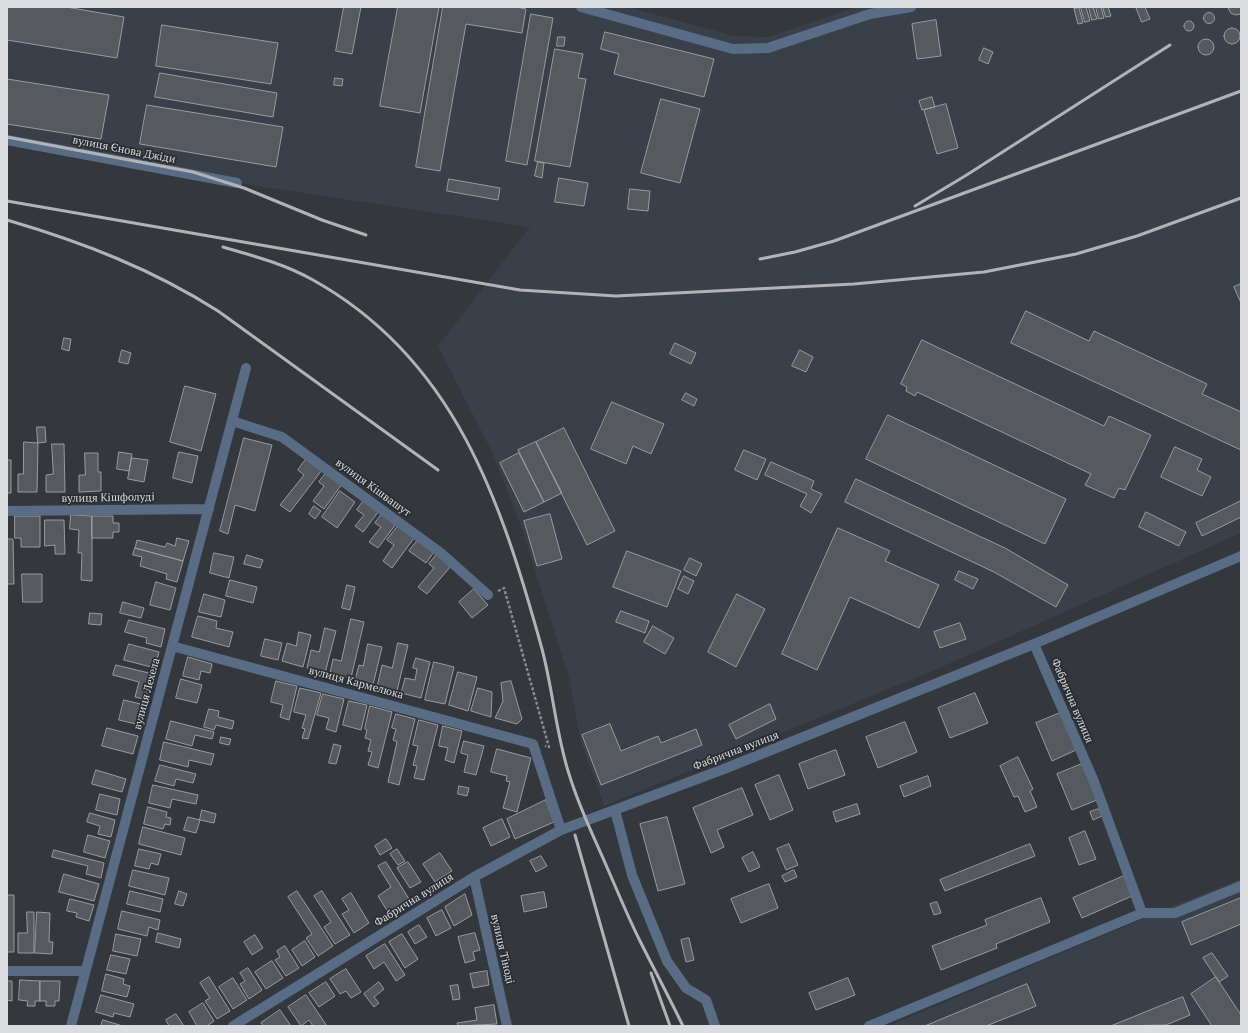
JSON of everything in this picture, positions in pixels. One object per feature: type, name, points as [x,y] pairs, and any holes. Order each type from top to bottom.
[{"type":"street","points":[[581,7],[733,49],[768,48],[870,14],[911,7]]},
{"type":"street","name":"вулиця Єнова Джіди","points":[[7,140],[236,183]]},
{"type":"street","name":"вулиця Лехела","points":[[72,1026],[85,971],[246,368]]},
{"type":"street","name":"вулиця Кішвашут","points":[[232,421],[282,437],[441,553],[488,595]]},
{"type":"street","name":"вулиця Кішфолуді","points":[[7,511],[209,508]]},
{"type":"street","points":[[1034,644],[1241,556]]},
{"type":"street","name":"Фабрична вулиця","points":[[233,1026],[474,877],[561,830],[573,827],[586,819],[615,810],[724,769],[1034,644],[1093,779],[1142,913]]},
{"type":"street","name":"вулиця Кармелюка","points":[[172,646],[533,744]]},
{"type":"street","points":[[533,744],[561,830]]},
{"type":"street","points":[[615,810],[632,875],[667,961],[686,988],[706,1000],[715,1026]]},
{"type":"street","name":"вулиця Тіноді","points":[[474,877],[507,1026]]},
{"type":"street","points":[[869,1026],[1142,913],[1175,912],[1241,886]]},
{"type":"street","points":[[7,971],[85,971]]},
{"type":"path","points":[[488,595],[504,588],[549,746],[533,744]]},
{"type":"shaded area","points":[[7,7],[628,7],[734,36],[768,37],[856,7],[1241,7],[1241,533],[935,670],[604,806],[581,742],[569,678],[522,529],[493,454],[438,346],[530,227],[237,183],[7,140]]},
{"type":"shaded area","points":[[1241,879],[1241,1026],[888,1026],[1190,899]]},
{"type":"building","points":[[7,7],[66,7],[124,17],[117,58],[7,40]]},
{"type":"building","points":[[344,7],[361,7],[352,54],[336,51]]},
{"type":"building","points":[[398,7],[439,7],[420,113],[380,106]]},
{"type":"building","points":[[443,7],[516,7],[526,9],[522,33],[466,24],[440,171],[416,167]]},
{"type":"building","points":[[1081,7],[1086,7],[1090,21],[1085,22]]},
{"type":"building","points":[[1089,7],[1093,7],[1097,19],[1092,20]]},
{"type":"building","points":[[1096,7],[1101,7],[1104,18],[1099,19]]},
{"type":"building","points":[[1103,7],[1108,7],[1111,16],[1106,17]]},
{"type":"building","points":[[1136,7],[1145,7],[1150,19],[1142,22]]},
{"type":"building","points":[[1228,7],[1241,7],[1241,14],[1235,15],[1231,13]]},
{"type":"building","points":[[1079,8],[1083,23],[1078,24],[1074,9]]},
{"type":"building","points":[[1207,13],[1211,13],[1213,14],[1213,22],[1207,23],[1204,20],[1204,16]]},
{"type":"building","points":[[531,14],[553,18],[527,165],[506,161]]},
{"type":"building","points":[[936,20],[941,56],[917,59],[912,24]]},
{"type":"building","points":[[1187,21],[1191,21],[1193,22],[1193,30],[1187,31],[1184,28],[1184,24]]},
{"type":"building","points":[[162,25],[278,43],[271,84],[156,66]]},
{"type":"building","points":[[1232,28],[1239,33],[1240,36],[1235,43],[1232,44],[1225,39],[1224,36],[1229,29]]},
{"type":"building","points":[[605,32],[714,59],[704,97],[614,74],[619,54],[601,49]]},
{"type":"building","points":[[558,37],[565,37],[564,46],[557,46]]},
{"type":"building","points":[[1206,39],[1213,44],[1214,47],[1209,54],[1206,55],[1199,50],[1198,47],[1203,40]]},
{"type":"building","points":[[984,48],[993,52],[988,64],[979,60]]},
{"type":"building","points":[[555,49],[583,54],[578,78],[586,79],[570,167],[535,161]]},
{"type":"building","points":[[160,73],[277,93],[273,117],[155,97]]},
{"type":"building","points":[[335,78],[343,79],[342,86],[334,85]]},
{"type":"building","points":[[7,79],[109,95],[101,139],[7,124]]},
{"type":"building","points":[[932,97],[935,107],[922,110],[919,101]]},
{"type":"building","points":[[661,99],[700,109],[680,183],[641,173]]},
{"type":"building","points":[[946,104],[958,148],[937,154],[924,110]]},
{"type":"building","points":[[147,105],[283,127],[276,167],[140,144]]},
{"type":"building","points":[[538,162],[544,163],[542,178],[535,176]]},
{"type":"building","points":[[559,178],[588,183],[584,206],[555,202]]},
{"type":"building","points":[[449,179],[500,188],[498,200],[447,191]]},
{"type":"building","points":[[630,189],[650,191],[648,211],[628,209]]},
{"type":"building","points":[[1241,284],[1241,303],[1234,287]]},
{"type":"building","points":[[1026,311],[1089,341],[1094,331],[1207,384],[1202,394],[1241,412],[1241,450],[1011,343]]},
{"type":"building","points":[[64,338],[71,339],[69,351],[62,349]]},
{"type":"building","points":[[922,340],[1104,426],[1109,416],[1151,435],[1125,490],[1119,488],[1114,498],[1085,485],[1091,474],[917,392],[915,396],[906,391],[907,387],[901,384]]},
{"type":"building","points":[[675,343],[696,353],[691,364],[670,354]]},
{"type":"building","points":[[122,350],[131,353],[128,364],[119,362]]},
{"type":"building","points":[[800,350],[813,357],[806,372],[792,366]]},
{"type":"building","points":[[185,386],[216,394],[201,451],[170,442]]},
{"type":"building","points":[[686,393],[697,399],[694,406],[682,400]]},
{"type":"building","points":[[612,402],[664,424],[651,454],[633,446],[626,464],[591,449]]},
{"type":"building","points":[[888,415],[1066,499],[1045,544],[866,459]]},
{"type":"building","points":[[37,427],[45,427],[46,442],[38,443]]},
{"type":"building","points":[[564,428],[615,531],[587,545],[536,442]]},
{"type":"building","points":[[244,438],[272,445],[255,511],[235,505],[228,534],[220,531]]},
{"type":"building","points":[[24,442],[38,443],[37,492],[18,492],[18,474],[23,474]]},
{"type":"building","points":[[536,442],[562,493],[544,502],[518,450]]},
{"type":"building","points":[[52,444],[64,444],[65,492],[46,492],[46,475],[53,474]]},
{"type":"building","points":[[1175,447],[1202,459],[1197,470],[1211,477],[1202,496],[1161,477]]},
{"type":"building","points":[[744,450],[766,459],[757,480],[735,470]]},
{"type":"building","points":[[119,452],[132,454],[129,471],[117,469]]},
{"type":"building","points":[[179,452],[198,456],[192,483],[173,478]]},
{"type":"building","points":[[85,453],[98,453],[98,472],[101,472],[101,491],[79,492],[79,475],[85,475]]},
{"type":"building","points":[[519,453],[544,502],[524,512],[500,463]]},
{"type":"building","points":[[132,458],[148,460],[144,482],[128,479]]},
{"type":"building","points":[[307,458],[322,470],[290,512],[280,505],[304,475],[298,470]]},
{"type":"building","points":[[7,460],[11,460],[11,493],[7,493]]},
{"type":"building","points":[[771,462],[814,481],[811,489],[822,494],[811,513],[800,506],[807,494],[765,475]]},
{"type":"building","points":[[326,473],[342,484],[324,509],[313,501],[324,486],[319,482]]},
{"type":"building","points":[[856,479],[1005,548],[1068,585],[1056,607],[994,572],[845,502]]},
{"type":"building","points":[[340,491],[355,502],[337,528],[322,517]]},
{"type":"building","points":[[364,500],[379,511],[363,532],[355,526],[364,515],[357,510]]},
{"type":"building","points":[[1241,501],[1241,517],[1202,536],[1196,523]]},
{"type":"building","points":[[314,506],[321,511],[315,519],[309,514]]},
{"type":"building","points":[[1146,512],[1186,532],[1179,546],[1139,527]]},
{"type":"building","points":[[382,514],[396,524],[378,548],[369,542],[381,527],[375,523]]},
{"type":"building","points":[[550,514],[562,559],[537,566],[524,521]]},
{"type":"building","points":[[71,515],[92,516],[92,581],[81,580],[82,553],[78,553],[79,530],[70,529]]},
{"type":"building","points":[[15,516],[40,516],[40,547],[21,547],[21,538],[15,538]]},
{"type":"building","points":[[92,516],[113,516],[113,523],[119,523],[119,532],[113,532],[113,538],[92,538]]},
{"type":"building","points":[[45,520],[64,520],[65,554],[55,554],[55,545],[45,546]]},
{"type":"building","points":[[398,526],[414,538],[392,568],[383,561],[394,545],[387,540]]},
{"type":"building","points":[[838,528],[890,551],[885,561],[939,585],[919,628],[850,597],[817,670],[782,654]]},
{"type":"building","points":[[177,538],[189,541],[183,561],[135,548],[137,540],[165,547],[167,543],[175,546]]},
{"type":"building","points":[[7,539],[13,539],[14,584],[7,584]]},
{"type":"building","points":[[418,540],[434,552],[426,563],[409,551]]},
{"type":"building","points":[[135,548],[183,561],[177,582],[166,579],[167,574],[140,566],[142,557],[133,555]]},
{"type":"building","points":[[627,551],[681,571],[667,607],[613,587]]},
{"type":"building","points":[[214,553],[234,557],[229,578],[210,573]]},
{"type":"building","points":[[437,554],[451,566],[427,594],[418,587],[434,568],[429,564]]},
{"type":"building","points":[[247,555],[263,560],[260,568],[244,564]]},
{"type":"building","points":[[690,558],[702,564],[696,576],[684,570]]},
{"type":"building","points":[[959,571],[978,579],[973,589],[955,580]]},
{"type":"building","points":[[22,574],[42,574],[42,602],[23,602]]},
{"type":"building","points":[[684,576],[694,581],[688,594],[678,589]]},
{"type":"building","points":[[230,580],[257,587],[253,603],[226,596]]},
{"type":"building","points":[[156,582],[176,588],[170,610],[150,605]]},
{"type":"building","points":[[347,585],[355,587],[350,610],[342,608]]},
{"type":"building","points":[[474,589],[488,605],[472,618],[459,602]]},
{"type":"building","points":[[204,594],[225,600],[221,617],[199,612]]},
{"type":"building","points":[[737,594],[765,609],[736,667],[708,652]]},
{"type":"building","points":[[123,602],[144,608],[141,618],[120,613]]},
{"type":"building","points":[[621,611],[649,621],[645,633],[616,622]]},
{"type":"building","points":[[90,613],[102,614],[101,625],[89,624]]},
{"type":"building","points":[[198,616],[217,621],[216,628],[233,632],[229,647],[192,637]]},
{"type":"building","points":[[351,619],[364,622],[351,678],[330,673],[333,659],[341,661]]},
{"type":"building","points":[[129,620],[165,629],[161,647],[146,643],[147,638],[125,632]]},
{"type":"building","points":[[960,623],[966,639],[940,648],[934,632]]},
{"type":"building","points":[[653,626],[674,638],[665,654],[644,642]]},
{"type":"building","points":[[325,628],[336,631],[325,673],[307,668],[311,650],[319,652]]},
{"type":"building","points":[[299,632],[311,635],[303,667],[282,661],[287,643],[296,646]]},
{"type":"building","points":[[265,639],[282,643],[278,660],[261,656]]},
{"type":"building","points":[[398,643],[408,645],[397,691],[377,687],[382,665],[392,668]]},
{"type":"building","points":[[129,644],[159,652],[155,668],[124,660]]},
{"type":"building","points":[[368,644],[382,647],[373,685],[355,680],[359,665],[363,666]]},
{"type":"building","points":[[188,657],[212,664],[210,673],[201,671],[199,680],[183,676]]},
{"type":"building","points":[[416,658],[430,662],[421,698],[401,693],[405,678],[415,680],[417,669],[413,668]]},
{"type":"building","points":[[434,662],[454,667],[445,704],[425,700]]},
{"type":"building","points":[[116,665],[153,674],[147,700],[135,697],[139,682],[113,675]]},
{"type":"building","points":[[458,672],[477,677],[468,711],[449,705]]},
{"type":"building","points":[[181,679],[202,685],[197,703],[176,698]]},
{"type":"building","points":[[276,681],[297,686],[289,720],[280,717],[283,705],[271,702]]},
{"type":"building","points":[[511,681],[522,719],[517,724],[495,718],[503,701],[501,683]]},
{"type":"building","points":[[300,688],[321,693],[308,739],[302,738],[305,729],[302,728],[306,715],[294,712]]},
{"type":"building","points":[[478,688],[492,692],[491,717],[471,711]]},
{"type":"building","points":[[975,693],[988,723],[950,738],[938,708]]},
{"type":"building","points":[[323,694],[344,699],[336,732],[326,729],[329,718],[317,715]]},
{"type":"building","points":[[124,700],[145,705],[140,725],[119,720]]},
{"type":"building","points":[[349,701],[367,705],[361,730],[343,725]]},
{"type":"building","points":[[770,704],[776,719],[736,739],[729,725]]},
{"type":"building","points":[[370,706],[392,712],[378,768],[368,765],[372,752],[368,751],[371,740],[365,738],[367,730],[365,729]]},
{"type":"building","points":[[209,709],[219,711],[218,717],[234,721],[232,729],[216,725],[214,730],[204,727]]},
{"type":"building","points":[[1060,713],[1076,750],[1052,761],[1036,723]]},
{"type":"building","points":[[396,714],[415,719],[399,785],[388,782],[397,742],[393,740],[396,729],[392,728]]},
{"type":"building","points":[[419,720],[438,725],[424,780],[414,778],[417,766],[413,765],[418,746],[413,745]]},
{"type":"building","points":[[171,721],[214,732],[212,739],[195,735],[192,746],[166,739]]},
{"type":"building","points":[[905,722],[917,752],[878,768],[866,737]]},
{"type":"building","points":[[610,724],[621,751],[658,736],[661,743],[696,729],[702,745],[601,785],[582,735]]},
{"type":"building","points":[[443,726],[462,731],[454,763],[445,760],[448,748],[439,746]]},
{"type":"building","points":[[107,728],[138,736],[133,754],[102,746]]},
{"type":"building","points":[[221,737],[231,739],[229,745],[220,743]]},
{"type":"building","points":[[464,741],[484,746],[476,775],[464,772],[468,755],[461,753]]},
{"type":"building","points":[[164,742],[214,754],[211,765],[189,760],[188,767],[160,760]]},
{"type":"building","points":[[334,744],[341,746],[336,764],[329,763]]},
{"type":"building","points":[[497,749],[531,758],[517,812],[503,808],[510,782],[506,781],[507,776],[491,772]]},
{"type":"building","points":[[836,750],[845,775],[808,789],[799,764]]},
{"type":"building","points":[[1018,757],[1033,789],[1030,791],[1037,807],[1025,812],[1018,796],[1014,797],[1000,766]]},
{"type":"building","points":[[1082,764],[1097,800],[1072,810],[1057,774]]},
{"type":"building","points":[[160,765],[196,774],[193,783],[176,779],[174,786],[155,781]]},
{"type":"building","points":[[96,770],[126,779],[122,792],[92,784]]},
{"type":"building","points":[[779,775],[793,810],[770,820],[755,785]]},
{"type":"building","points":[[928,776],[931,786],[904,797],[900,786]]},
{"type":"building","points":[[153,785],[198,795],[196,804],[172,799],[170,808],[149,803]]},
{"type":"building","points":[[459,786],[469,788],[467,796],[458,794]]},
{"type":"building","points":[[742,788],[753,815],[717,830],[724,847],[711,853],[693,808]]},
{"type":"building","points":[[100,794],[120,799],[117,815],[96,810]]},
{"type":"building","points":[[546,800],[554,822],[515,839],[507,819]]},
{"type":"building","points":[[857,804],[860,814],[836,822],[833,812]]},
{"type":"building","points":[[148,807],[167,812],[166,817],[171,818],[170,825],[165,824],[163,829],[144,824]]},
{"type":"building","points":[[1099,809],[1102,816],[1093,820],[1090,812]]},
{"type":"building","points":[[202,810],[216,814],[214,823],[200,820]]},
{"type":"building","points":[[90,813],[115,820],[111,837],[98,834],[100,826],[87,822]]},
{"type":"building","points":[[188,817],[200,820],[196,833],[184,830]]},
{"type":"building","points":[[667,817],[685,884],[658,891],[640,824]]},
{"type":"building","points":[[502,819],[510,837],[491,846],[483,828]]},
{"type":"building","points":[[143,827],[185,838],[181,855],[139,844]]},
{"type":"building","points":[[1085,831],[1096,859],[1079,865],[1069,838]]},
{"type":"building","points":[[88,835],[110,841],[105,858],[84,852]]},
{"type":"building","points":[[386,839],[392,848],[380,855],[375,846]]},
{"type":"building","points":[[789,844],[798,865],[786,870],[777,849]]},
{"type":"building","points":[[1030,844],[1035,856],[945,891],[940,880]]},
{"type":"building","points":[[139,849],[161,854],[158,865],[151,863],[149,869],[135,866]]},
{"type":"building","points":[[397,849],[405,861],[398,865],[390,854]]},
{"type":"building","points":[[54,850],[104,863],[101,878],[86,874],[88,866],[52,857]]},
{"type":"building","points":[[753,852],[760,867],[749,872],[742,858]]},
{"type":"building","points":[[440,853],[452,871],[435,882],[423,864]]},
{"type":"building","points":[[541,856],[547,866],[536,872],[530,861]]},
{"type":"building","points":[[386,862],[409,899],[388,912],[378,896],[391,887],[378,866]]},
{"type":"building","points":[[408,862],[421,882],[410,888],[397,868]]},
{"type":"building","points":[[133,870],[169,878],[165,895],[129,886]]},
{"type":"building","points":[[794,870],[797,877],[785,882],[782,876]]},
{"type":"building","points":[[64,874],[99,884],[94,901],[59,892]]},
{"type":"building","points":[[1124,876],[1132,896],[1082,918],[1073,898]]},
{"type":"building","points":[[769,884],[778,908],[741,923],[731,899]]},
{"type":"building","points":[[130,891],[163,899],[160,912],[127,904]]},
{"type":"building","points":[[179,891],[187,894],[183,906],[175,904]]},
{"type":"building","points":[[297,891],[333,946],[318,956],[306,938],[312,934],[288,897]]},
{"type":"building","points":[[322,891],[350,935],[335,944],[324,927],[331,922],[314,896]]},
{"type":"building","points":[[544,892],[547,907],[524,912],[521,896]]},
{"type":"building","points":[[351,893],[369,923],[354,933],[342,914],[349,910],[342,899]]},
{"type":"building","points":[[465,894],[472,915],[454,926],[445,907]]},
{"type":"building","points":[[7,895],[14,895],[14,952],[7,952]]},
{"type":"building","points":[[1041,898],[1050,922],[996,944],[997,948],[941,970],[932,946],[987,925],[985,920]]},
{"type":"building","points":[[1241,898],[1241,924],[1191,945],[1182,922]]},
{"type":"building","points":[[70,899],[94,905],[89,921],[76,917],[77,913],[67,911]]},
{"type":"building","points":[[937,902],[941,913],[934,915],[930,904]]},
{"type":"building","points":[[442,910],[451,928],[436,936],[427,918]]},
{"type":"building","points":[[122,911],[160,920],[158,930],[149,927],[147,936],[118,929]]},
{"type":"building","points":[[27,912],[34,912],[34,953],[18,953],[18,933],[27,933]]},
{"type":"building","points":[[37,912],[50,913],[49,942],[53,942],[52,954],[35,953]]},
{"type":"building","points":[[419,925],[427,937],[415,944],[408,932]]},
{"type":"building","points":[[158,933],[181,939],[179,948],[156,942]]},
{"type":"building","points":[[475,933],[480,950],[473,952],[475,960],[465,963],[458,937]]},
{"type":"building","points":[[116,934],[141,939],[137,956],[113,951]]},
{"type":"building","points":[[402,934],[418,959],[405,968],[389,942]]},
{"type":"building","points":[[255,935],[263,948],[252,955],[244,942]]},
{"type":"building","points":[[689,938],[694,960],[686,962],[681,940]]},
{"type":"building","points":[[305,941],[315,957],[302,966],[292,950]]},
{"type":"building","points":[[385,944],[405,975],[396,981],[384,962],[374,969],[366,956]]},
{"type":"building","points":[[285,946],[299,968],[286,976],[275,960],[280,957],[277,951]]},
{"type":"building","points":[[1212,953],[1228,976],[1219,982],[1203,958]]},
{"type":"building","points":[[111,955],[130,959],[126,974],[107,970]]},
{"type":"building","points":[[272,961],[283,978],[266,989],[255,972]]},
{"type":"building","points":[[248,968],[262,990],[249,999],[240,984],[245,981],[240,973]]},
{"type":"building","points":[[346,969],[361,992],[351,998],[346,991],[340,994],[330,979]]},
{"type":"building","points":[[487,971],[489,985],[473,988],[470,974]]},
{"type":"building","points":[[106,974],[124,979],[123,984],[130,986],[127,997],[102,991]]},
{"type":"building","points":[[209,977],[230,1011],[217,1019],[205,1001],[210,998],[200,983]]},
{"type":"building","points":[[1216,977],[1241,1015],[1241,1026],[1212,1026],[1191,994]]},
{"type":"building","points":[[233,978],[247,1000],[233,1009],[219,987]]},
{"type":"building","points":[[848,978],[855,995],[816,1010],[809,993]]},
{"type":"building","points":[[20,980],[40,981],[40,1001],[35,1001],[35,1006],[27,1006],[28,1001],[19,1000]]},
{"type":"building","points":[[7,981],[12,981],[12,1001],[7,1000]]},
{"type":"building","points":[[40,981],[60,981],[59,1001],[55,1001],[55,1006],[46,1006],[46,1001],[40,1001]]},
{"type":"building","points":[[326,982],[335,996],[319,1007],[309,993]]},
{"type":"building","points":[[379,982],[384,989],[374,997],[379,1003],[374,1007],[364,994]]},
{"type":"building","points":[[1027,984],[1036,1006],[986,1026],[925,1026]]},
{"type":"building","points":[[458,985],[460,999],[453,1000],[450,986]]},
{"type":"building","points":[[101,995],[134,1004],[130,1017],[114,1013],[113,1017],[96,1012]]},
{"type":"building","points":[[306,995],[327,1026],[313,1026],[309,1020],[301,1026],[288,1007]]},
{"type":"building","points":[[1183,997],[1190,1015],[1166,1025],[1111,1026]]},
{"type":"building","points":[[203,1003],[214,1021],[207,1026],[197,1026],[189,1012]]},
{"type":"building","points":[[494,1005],[497,1024],[458,1026],[457,1023],[477,1020],[475,1008]]},
{"type":"building","points":[[280,1010],[291,1026],[264,1026],[261,1023]]},
{"type":"building","points":[[176,1014],[184,1026],[169,1026],[166,1020]]},
{"type":"building","points":[[103,1020],[123,1026],[101,1026]]},
{"type":"railway","points":[[915,206],[965,176],[1170,45]]},
{"type":"railway","points":[[760,259],[795,252],[834,241],[1241,91]]},
{"type":"railway","points":[[7,137],[193,172],[244,188],[322,220],[366,235]]},
{"type":"railway","points":[[7,201],[520,290],[616,296],[854,284],[984,272],[1076,254],[1137,236],[1241,198]]},
{"type":"railway","points":[[7,220],[89,247],[116,258],[168,282],[193,296],[218,311],[438,470]]},
{"type":"railway","points":[[223,247],[269,261],[302,274],[362,312],[403,350],[437,392],[465,439],[489,488],[509,540],[526,594],[546,665],[565,759],[576,793],[629,918],[683,1026]]},
{"type":"railway","points":[[575,835],[629,1026]]},
{"type":"railway","points":[[651,973],[670,1026]]}]
